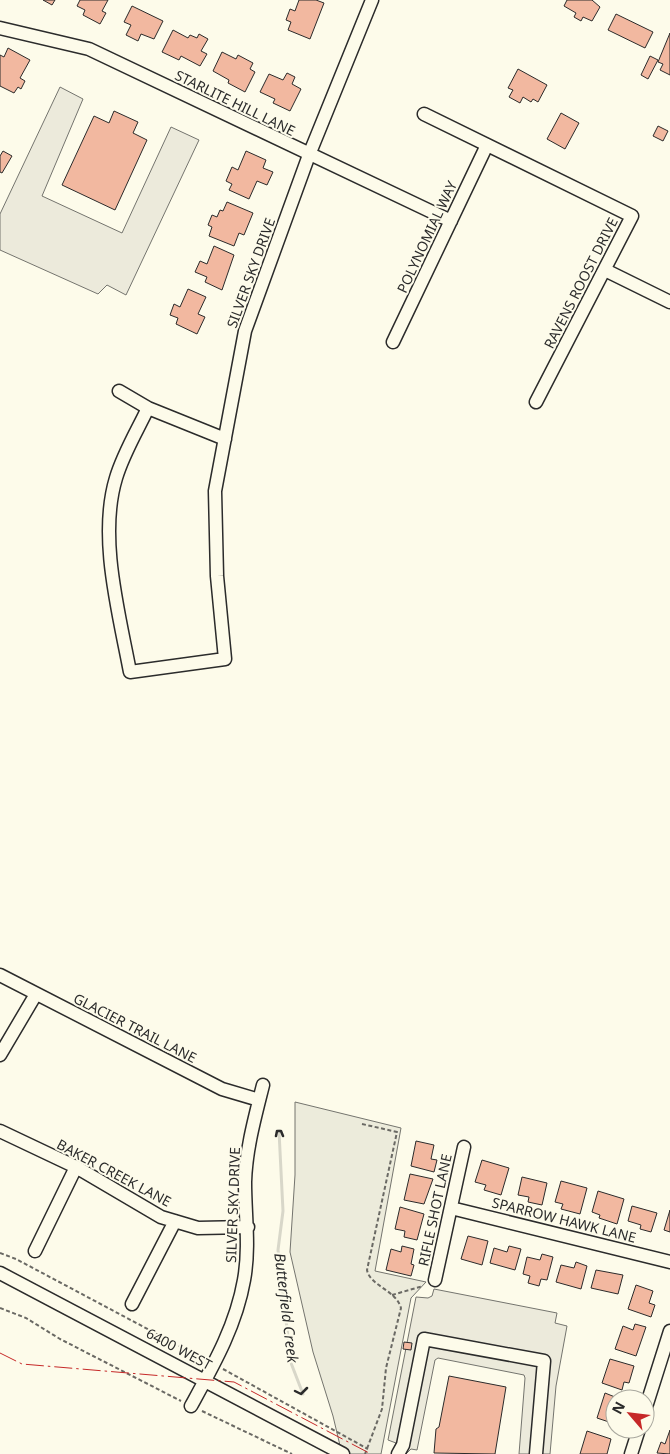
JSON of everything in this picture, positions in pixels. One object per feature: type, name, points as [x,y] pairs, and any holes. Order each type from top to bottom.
[{"type":"street","name":"SILVER SKY DRIVE","points":[[148,408],[116,478],[110,508],[109,532],[115,589],[130,672],[226,659],[217,576],[215,491],[245,331],[309,155],[372,0]]},
{"type":"street","name":"STARLITE HILL LANE","points":[[0,28],[89,50],[451,221]]},
{"type":"street","points":[[424,114],[487,145]]},
{"type":"street","name":"POLYNOMIAL WAY","points":[[394,342],[487,145]]},
{"type":"street","name":"RAVENS ROOST DRIVE","points":[[487,145],[632,216],[536,402]]},
{"type":"street","points":[[605,270],[670,302]]},
{"type":"street","points":[[119,391],[148,408],[225,439]]},
{"type":"street","name":"GLACIER TRAIL LANE","points":[[0,975],[227,1092],[259,1100]]},
{"type":"street","points":[[0,1054],[36,994]]},
{"type":"street","name":"SILVER SKY DRIVE","points":[[191,1406],[227,1337],[240,1301],[247,1263],[246,1166],[263,1085]]},
{"type":"street","name":"BAKER CREEK LANE","points":[[1,1133],[76,1167],[161,1216],[175,1222],[198,1228],[248,1227]]},
{"type":"street","name":"RIFLE SHOT LANE","points":[[435,1280],[464,1148]]},
{"type":"street","points":[[35,1251],[76,1167]]},
{"type":"street","name":"SPARROW HAWK LANE","points":[[451,1208],[670,1262]]},
{"type":"street","points":[[132,1304],[175,1222]]},
{"type":"street","name":"6400 WEST","points":[[0,1273],[343,1454]]},
{"type":"street","points":[[652,1389],[670,1331]]},
{"type":"street","points":[[398,1454],[403,1445],[424,1339],[544,1361],[536,1454]]},
{"type":"street","points":[[631,1454],[636,1439]]},
{"type":"path","points":[[362,1124],[396,1132],[366,1270],[371,1278],[400,1303],[401,1315],[386,1368],[382,1409],[365,1454]]},
{"type":"path","points":[[0,1253],[16,1259],[368,1449]]},
{"type":"path","points":[[392,1295],[423,1286]]},
{"type":"path","points":[[0,1308],[26,1318],[60,1338],[191,1406],[292,1454]]},
{"type":"shaded area","points":[[60,87],[83,99],[42,196],[122,233],[171,127],[199,140],[126,295],[107,285],[98,294],[0,250],[0,214]]},
{"type":"shaded area","points":[[295,1102],[401,1128],[375,1271],[426,1282],[411,1298],[381,1454],[342,1454],[333,1416],[313,1352],[290,1252],[295,1175]]},
{"type":"shaded area","points":[[434,1289],[557,1313],[555,1323],[567,1326],[556,1386],[550,1454],[519,1454],[524,1375],[438,1358],[435,1360],[417,1450],[411,1449],[406,1454],[392,1454],[396,1443],[388,1440],[416,1297],[428,1298],[432,1296]]},
{"type":"building","points":[[43,0],[55,0],[52,5]]},
{"type":"building","points":[[80,0],[108,0],[102,11],[106,13],[100,24],[83,15],[85,10],[77,6]]},
{"type":"building","points":[[299,0],[316,0],[324,3],[310,39],[288,30],[291,22],[286,20],[290,9],[295,11]]},
{"type":"building","points":[[567,0],[592,0],[600,7],[592,21],[583,17],[581,21],[574,17],[576,13],[564,6]]},
{"type":"building","points":[[132,6],[163,21],[154,39],[141,34],[138,41],[126,35],[131,25],[124,22]]},
{"type":"building","points":[[616,14],[653,32],[645,48],[608,30]]},
{"type":"building","points":[[173,30],[188,38],[190,35],[197,38],[199,34],[208,39],[201,51],[207,54],[200,66],[181,56],[179,60],[162,52]]},
{"type":"building","points":[[670,33],[670,75],[660,70],[663,64],[658,62]]},
{"type":"building","points":[[8,48],[30,60],[20,78],[25,81],[21,89],[18,87],[14,93],[0,86],[0,55],[4,57]]},
{"type":"building","points":[[222,52],[236,59],[238,55],[253,63],[250,69],[255,72],[245,92],[228,83],[229,80],[213,71]]},
{"type":"building","points":[[650,56],[658,60],[648,79],[641,75]]},
{"type":"building","points":[[518,69],[547,85],[538,102],[533,99],[531,102],[523,97],[520,103],[509,97],[513,90],[508,88]]},
{"type":"building","points":[[287,73],[295,77],[292,84],[301,89],[290,111],[273,103],[275,99],[260,92],[269,74],[283,80]]},
{"type":"building","points":[[114,111],[138,122],[133,133],[147,140],[115,210],[62,185],[94,116],[109,123]]},
{"type":"building","points":[[561,113],[579,123],[565,149],[547,139]]},
{"type":"building","points":[[658,126],[668,131],[663,141],[653,136]]},
{"type":"building","points":[[3,151],[12,156],[2,173],[0,172],[0,156]]},
{"type":"building","points":[[246,151],[266,160],[263,168],[273,172],[267,185],[257,181],[249,199],[229,190],[232,184],[226,181],[232,167],[238,170]]},
{"type":"building","points":[[227,202],[253,213],[244,235],[239,233],[234,246],[209,236],[212,227],[208,225],[212,215],[217,217],[220,210],[223,211]]},
{"type":"building","points":[[214,246],[234,255],[222,290],[205,282],[207,277],[195,272],[200,261],[207,264]]},
{"type":"building","points":[[188,289],[206,297],[198,314],[205,317],[197,334],[176,324],[178,318],[170,315],[174,304],[180,307]]},
{"type":"building","points":[[416,1141],[434,1145],[431,1159],[437,1160],[434,1172],[411,1166]]},
{"type":"building","points":[[482,1160],[509,1168],[501,1195],[484,1190],[486,1185],[475,1182]]},
{"type":"building","points":[[410,1174],[433,1179],[424,1204],[404,1200]]},
{"type":"building","points":[[522,1177],[547,1183],[542,1205],[528,1202],[529,1197],[518,1195]]},
{"type":"building","points":[[561,1181],[587,1188],[580,1214],[561,1209],[563,1204],[555,1202]]},
{"type":"building","points":[[598,1191],[624,1199],[617,1224],[599,1218],[600,1215],[592,1212]]},
{"type":"building","points":[[632,1206],[657,1213],[651,1232],[640,1229],[641,1225],[628,1221]]},
{"type":"building","points":[[400,1207],[424,1214],[417,1240],[404,1237],[405,1231],[395,1229]]},
{"type":"building","points":[[670,1210],[670,1232],[664,1230]]},
{"type":"building","points":[[468,1236],[488,1241],[482,1265],[461,1259]]},
{"type":"building","points":[[402,1246],[414,1249],[411,1264],[414,1265],[411,1276],[386,1270],[391,1249],[401,1252]]},
{"type":"building","points":[[509,1246],[521,1249],[515,1270],[490,1263],[494,1248],[507,1252]]},
{"type":"building","points":[[542,1254],[553,1257],[547,1280],[541,1279],[539,1286],[528,1283],[530,1276],[523,1274],[527,1257],[540,1260]]},
{"type":"building","points":[[576,1262],[587,1266],[581,1289],[556,1282],[561,1265],[574,1268]]},
{"type":"building","points":[[596,1270],[623,1275],[618,1294],[591,1288]]},
{"type":"building","points":[[636,1285],[653,1291],[649,1303],[655,1305],[651,1317],[628,1309]]},
{"type":"building","points":[[635,1324],[646,1327],[636,1356],[615,1349],[623,1326],[633,1330]]},
{"type":"building","points":[[404,1342],[412,1343],[411,1350],[403,1349]]},
{"type":"building","points":[[610,1359],[634,1366],[629,1383],[624,1382],[622,1389],[602,1383]]},
{"type":"building","points":[[449,1376],[506,1387],[495,1454],[434,1453],[436,1429],[439,1427]]},
{"type":"building","points":[[605,1393],[605,1421],[597,1418]]},
{"type":"building","points":[[670,1430],[670,1454],[657,1453],[661,1442],[665,1444]]},
{"type":"building","points":[[587,1431],[605,1437],[605,1439],[611,1439],[607,1454],[580,1454]]},
{"type":"waterway","name":"Butterfield Creek","points":[[279,1131],[283,1211],[278,1250],[291,1363],[303,1394]]},
{"type":"wall","points":[[276,1136],[277,1131],[281,1131],[283,1136]]},
{"type":"wall","points":[[295,1391],[301,1394],[307,1388]]},
{"type":"power","points":[[0,1353],[22,1364],[234,1382],[371,1454]]}]
